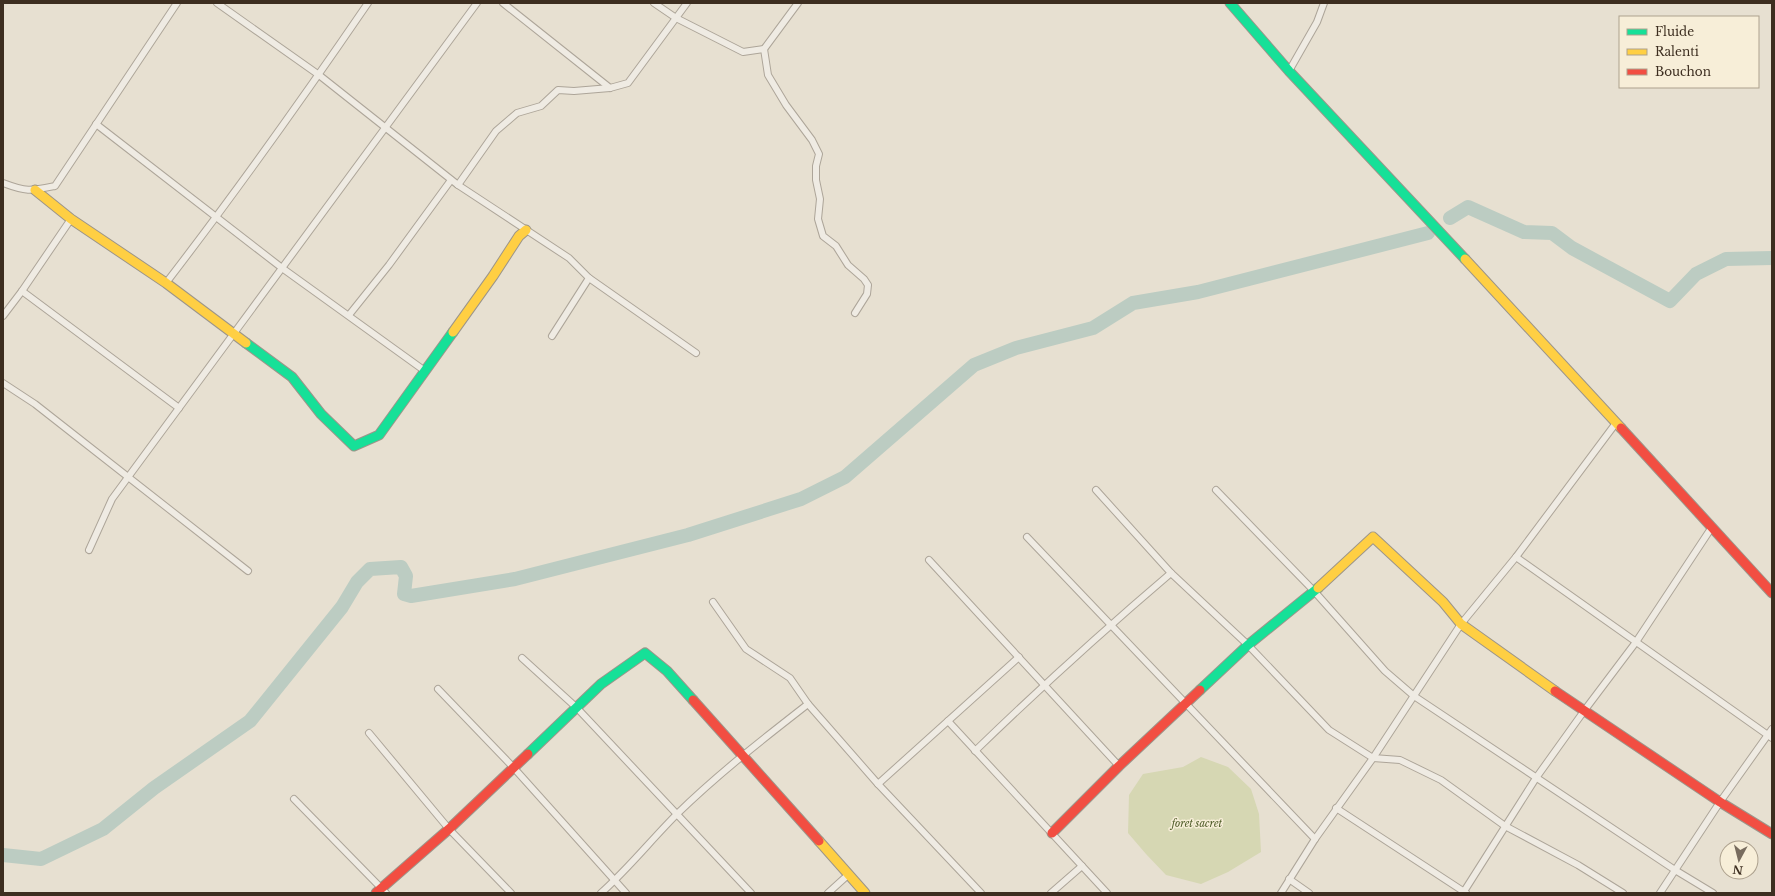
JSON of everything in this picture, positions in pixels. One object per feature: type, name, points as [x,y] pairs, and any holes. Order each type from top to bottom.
[{"type":"street","points":[[3,183],[23,191],[55,186],[177,3]]},
{"type":"street","points":[[217,3],[319,75],[451,180],[569,258],[589,278],[696,354]]},
{"type":"street","points":[[166,283],[216,218],[319,75],[368,3]]},
{"type":"street","points":[[89,550],[112,499],[386,129],[477,3]]},
{"type":"street","points":[[503,3],[610,88]]},
{"type":"street","points":[[654,3],[676,18],[743,52],[764,49]]},
{"type":"street","points":[[458,185],[496,131],[516,112],[541,106],[558,90],[574,92],[610,88],[628,83],[687,3]]},
{"type":"street","points":[[798,3],[764,49],[768,75],[786,105],[812,140],[819,154],[816,166],[816,180],[820,199],[818,219],[823,236],[836,246],[848,265],[864,279],[868,285],[866,294],[855,313]]},
{"type":"street","points":[[1230,3],[1288,71],[1409,197],[1772,593]]},
{"type":"street","points":[[1288,71],[1317,22],[1324,3]]},
{"type":"street","points":[[96,124],[282,268],[349,315],[425,372]]},
{"type":"street","points":[[349,315],[390,265],[451,180]]},
{"type":"street","points":[[35,190],[71,219],[166,283],[292,377],[321,414],[354,446],[379,435],[493,276],[519,236],[526,230]]},
{"type":"street","points":[[3,316],[22,291],[71,219]]},
{"type":"street","points":[[552,336],[589,278]]},
{"type":"street","points":[[22,291],[179,408]]},
{"type":"street","points":[[3,383],[35,404],[248,571]]},
{"type":"street","points":[[1281,893],[1315,839],[1373,758],[1461,624],[1516,557],[1616,423]]},
{"type":"street","points":[[1096,490],[1171,573],[1248,645],[1329,730],[1373,758],[1400,760],[1441,780],[1505,826],[1578,866],[1623,893]]},
{"type":"street","points":[[1216,490],[1314,591],[1385,671],[1414,696],[1675,870],[1713,893]]},
{"type":"street","points":[[1336,808],[1464,893],[1536,778],[1636,642],[1712,527]]},
{"type":"street","points":[[1027,537],[1315,839]]},
{"type":"street","points":[[1052,833],[1119,766],[1248,645],[1314,591],[1373,537],[1442,602],[1461,624],[1584,711],[1720,802],[1772,834]]},
{"type":"street","points":[[1516,557],[1770,737]]},
{"type":"street","points":[[929,560],[1119,766]]},
{"type":"street","points":[[976,751],[1044,684],[1171,573]]},
{"type":"street","points":[[713,602],[746,649],[790,678],[808,704],[878,784],[981,893]]},
{"type":"street","points":[[294,799],[381,891],[449,829],[601,684],[645,653],[667,671],[866,893]]},
{"type":"street","points":[[878,784],[1019,657]]},
{"type":"street","points":[[522,658],[577,708],[751,893]]},
{"type":"street","points":[[438,689],[513,767],[626,893]]},
{"type":"street","points":[[601,893],[615,881],[677,814],[742,755],[808,704]]},
{"type":"street","points":[[948,721],[1107,893]]},
{"type":"street","points":[[1660,893],[1720,802],[1770,737],[1772,729]]},
{"type":"street","points":[[369,733],[449,829],[511,893]]},
{"type":"street","points":[[1051,893],[1082,866]]},
{"type":"street","points":[[828,893],[848,874]]},
{"type":"street","points":[[1289,879],[1309,893]]},
{"type":"green space","name":"foret sacret","points":[[1201,757],[1228,767],[1251,789],[1259,814],[1261,852],[1228,872],[1201,884],[1166,875],[1128,833],[1129,795],[1143,774],[1183,767]]},
{"type":"waterway","points":[[1450,218],[1468,207],[1524,232],[1552,233],[1572,248],[1670,301],[1696,274],[1726,259],[1772,258]]},
{"type":"waterway","points":[[3,855],[41,859],[103,829],[154,788],[250,721],[342,607],[357,582],[370,569],[401,567],[406,576],[404,594],[411,596],[515,579],[688,535],[801,499],[845,477],[974,365],[1016,348],[1093,328],[1133,303],[1198,292],[1428,233]]},
{"type":"traffic: fast","points":[[1230,3],[1289,71],[1465,259]]},
{"type":"traffic: fast","points":[[246,343],[292,377],[321,414],[354,446],[379,435],[453,332]]},
{"type":"traffic: fast","points":[[1200,690],[1248,645],[1318,588]]},
{"type":"traffic: fast","points":[[528,754],[601,684],[645,653],[667,671],[693,700]]},
{"type":"traffic: slow","points":[[35,190],[71,219],[166,283],[246,343]]},
{"type":"traffic: slow","points":[[453,332],[493,276],[519,236],[526,230]]},
{"type":"traffic: slow","points":[[1465,259],[1621,428]]},
{"type":"traffic: slow","points":[[1318,588],[1373,537],[1443,602],[1461,624],[1555,691]]},
{"type":"traffic: slow","points":[[819,841],[865,893]]},
{"type":"traffic: jam","points":[[1621,428],[1772,593]]},
{"type":"traffic: jam","points":[[1052,833],[1119,766],[1200,690]]},
{"type":"traffic: jam","points":[[1555,691],[1720,802],[1772,834]]},
{"type":"traffic: jam","points":[[693,700],[819,841]]},
{"type":"traffic: jam","points":[[376,893],[449,829],[528,754]]}]
